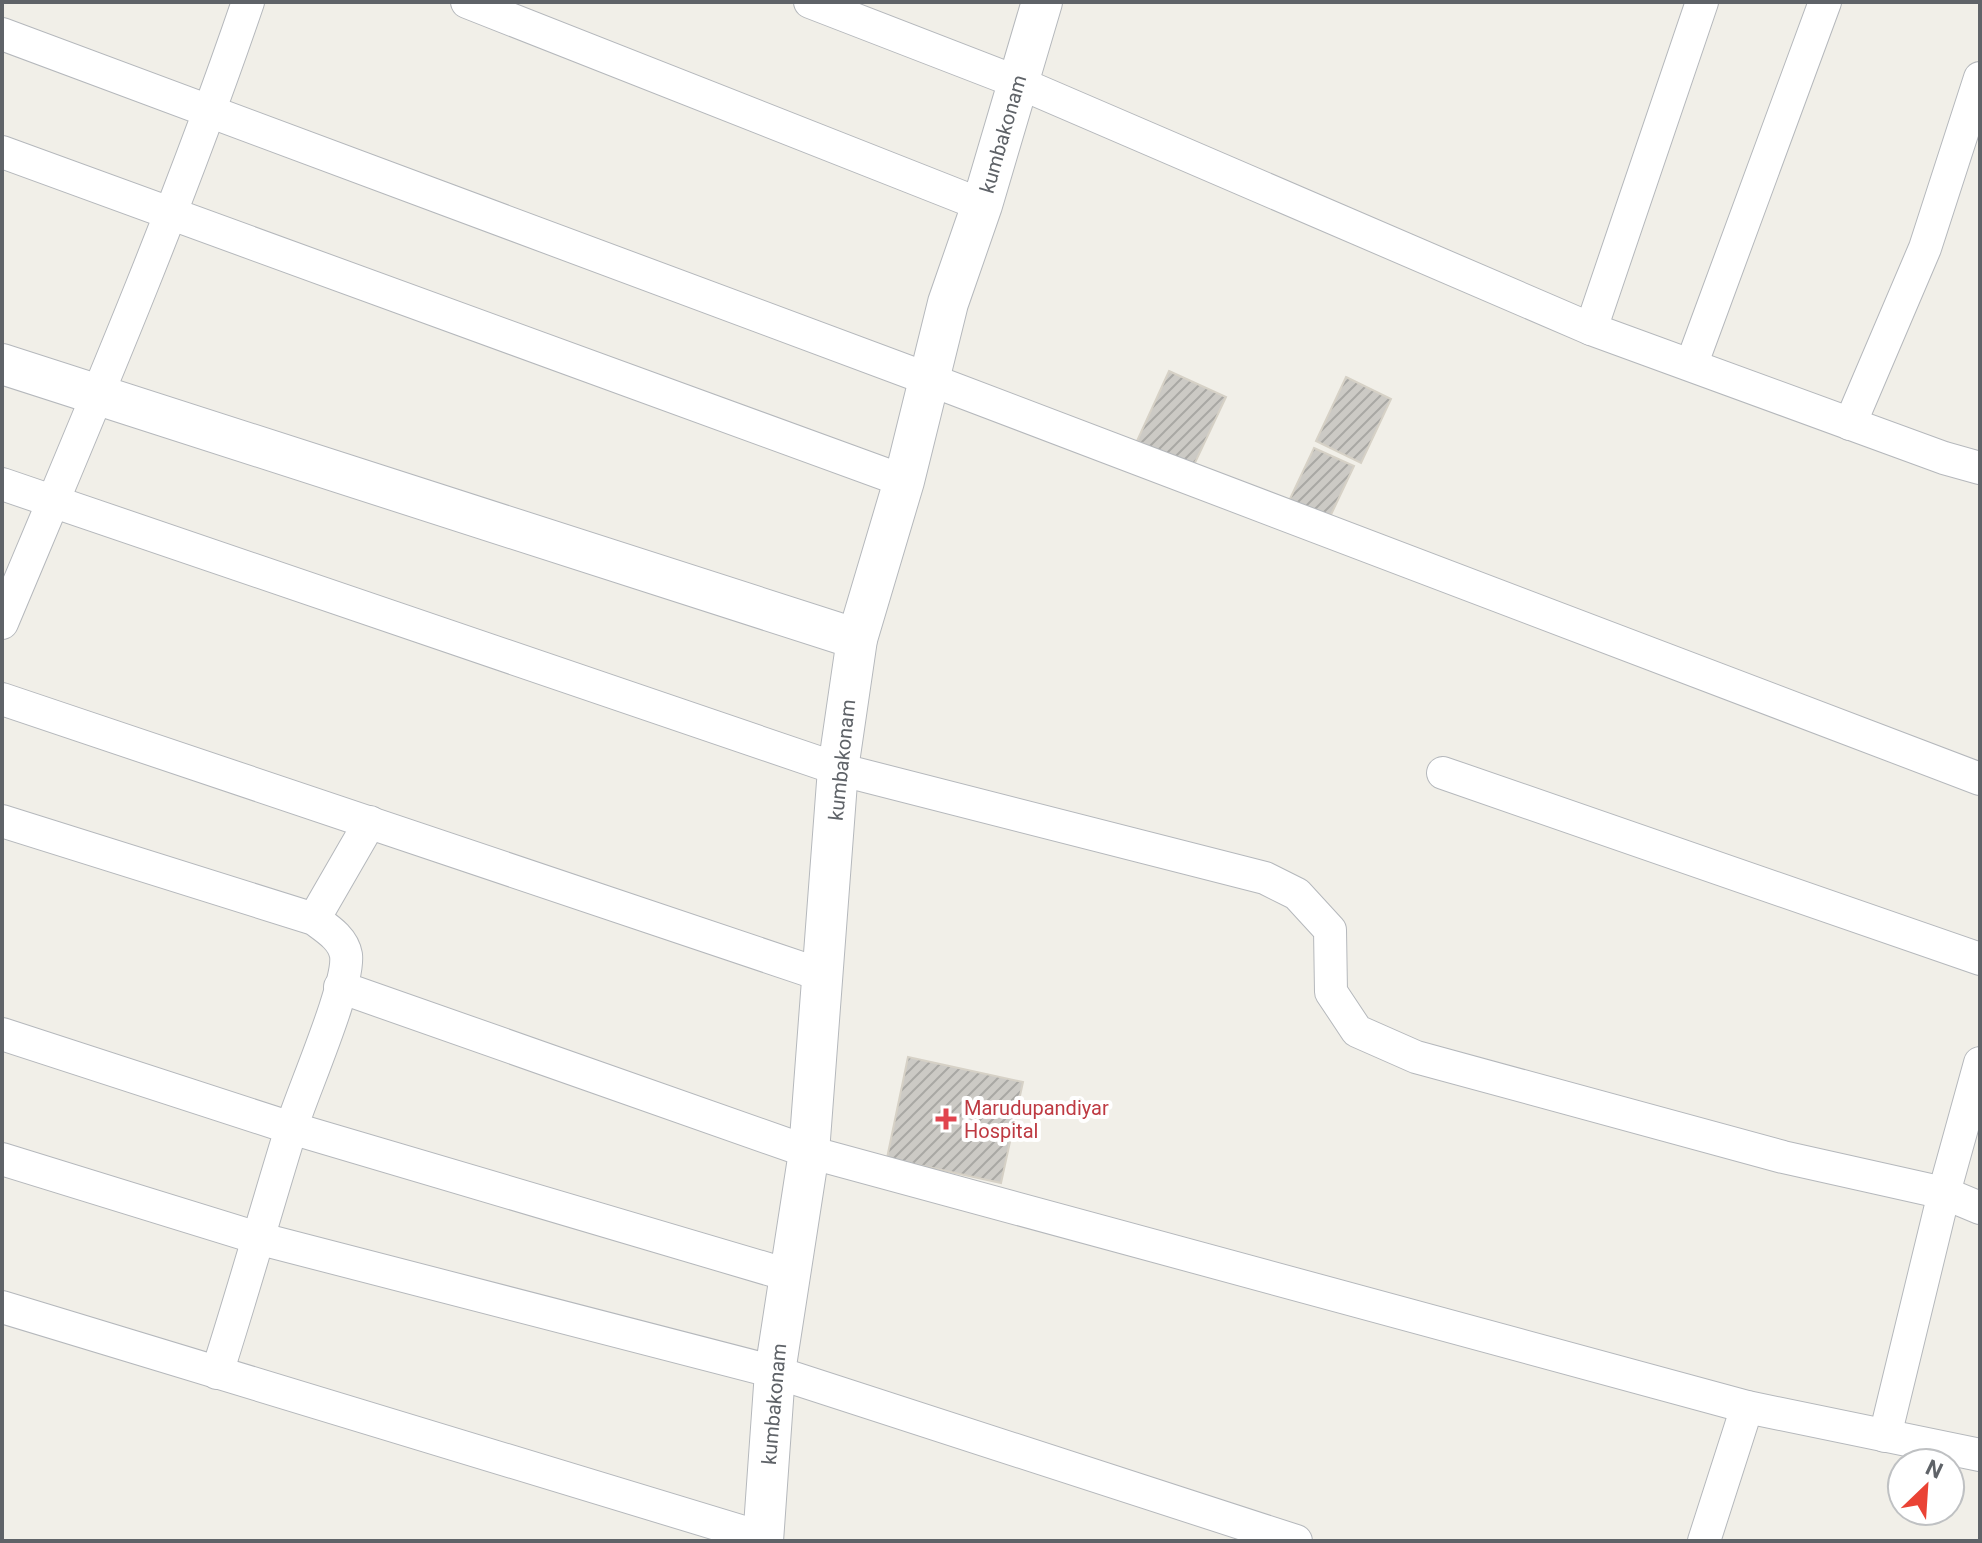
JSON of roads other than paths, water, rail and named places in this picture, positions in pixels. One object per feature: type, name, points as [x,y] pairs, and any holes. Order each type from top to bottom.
[{"type":"street","points":[[2,623],[99,397],[210,114],[248,2]]},
{"type":"street","points":[[467,2],[982,205]]},
{"type":"street","points":[[810,2],[1017,82],[1591,329],[1692,363],[1944,458],[1980,468]]},
{"type":"street","name":"kumbakonam","points":[[763,1540],[775,1372],[809,1152],[825,976],[838,769],[857,639],[904,481],[948,303],[982,205],[1042,2]]},
{"type":"street","points":[[1591,329],[1702,2]]},
{"type":"street","points":[[1692,363],[1825,2]]},
{"type":"street","points":[[2,34],[928,379],[1980,779]]},
{"type":"street","points":[[1850,424],[1925,248],[1980,78]]},
{"type":"street","points":[[2,152],[904,481]]},
{"type":"street","points":[[2,364],[857,639]]},
{"type":"street","points":[[2,484],[838,769],[1265,878],[1297,894],[1330,930],[1331,992],[1357,1031],[1416,1057],[1783,1157],[1944,1193],[1980,1208]]},
{"type":"street","points":[[2,699],[825,976]]},
{"type":"street","points":[[1443,773],[1980,959]]},
{"type":"street","points":[[2,821],[314,919],[336,936],[346,955],[340,987],[291,1128],[261,1239],[217,1373]]},
{"type":"street","points":[[314,919],[370,822]]},
{"type":"street","points":[[340,987],[809,1152],[1747,1407],[1980,1455]]},
{"type":"street","points":[[2,1034],[291,1128],[788,1275]]},
{"type":"street","points":[[1885,1436],[1944,1193],[1980,1063]]},
{"type":"street","points":[[2,1159],[261,1239],[775,1372],[1296,1541]]},
{"type":"street","points":[[2,1307],[763,1540]]},
{"type":"street","points":[[1704,1541],[1747,1407]]},
{"type":"place","name":"Marudupandiyar Hospital","points":[[946,1119]]}]
